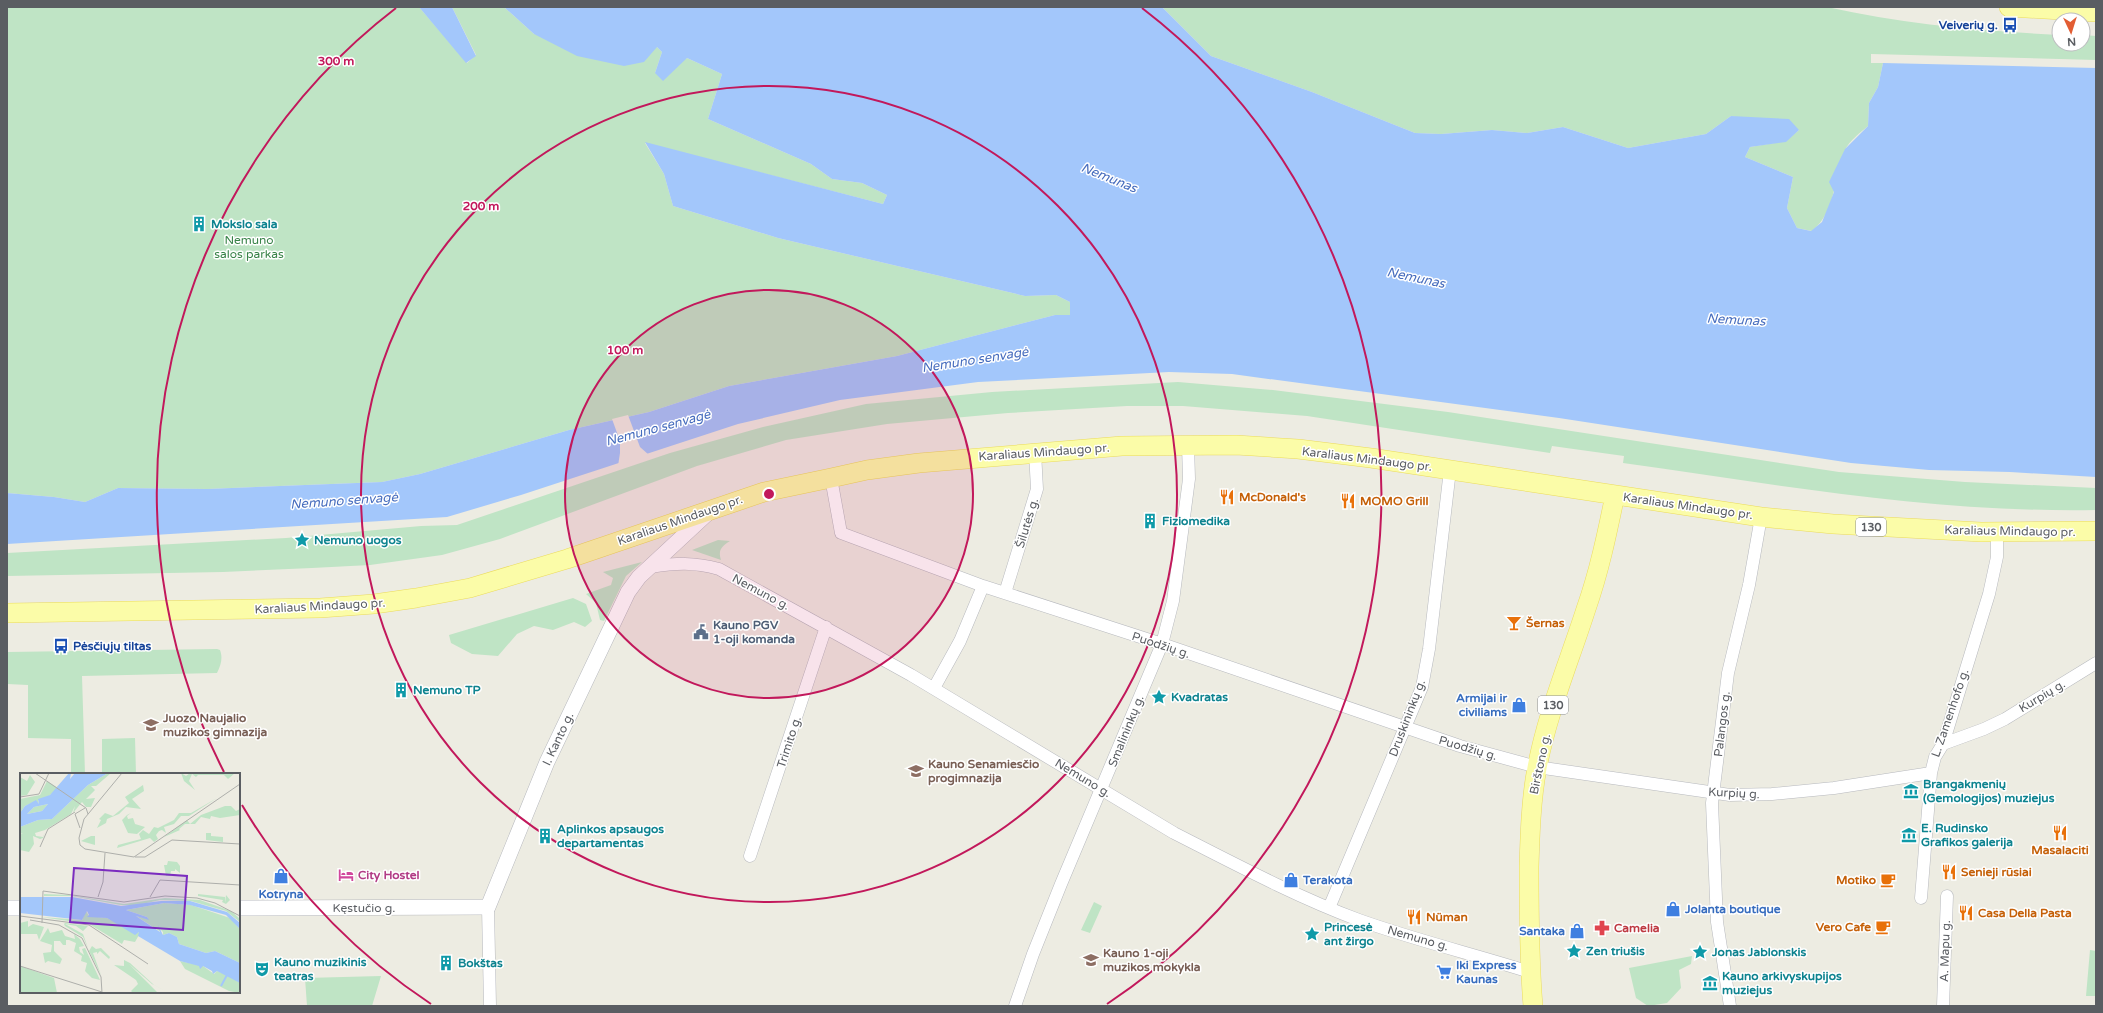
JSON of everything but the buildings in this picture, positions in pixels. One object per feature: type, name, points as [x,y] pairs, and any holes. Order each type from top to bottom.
[{"type":"main road","points":[[2009,7],[2096,12]]},
{"type":"main road","name":"Karaliaus Mindaugo pr.","points":[[7,613],[320,608],[374,604],[409,599],[470,588],[567,559],[764,492],[867,470],[919,463],[1035,452],[1122,446],[1188,445],[1283,448],[1371,458],[1761,517],[1908,529],[1997,532],[2096,531]]},
{"type":"main road","name":"Birštono g.","points":[[1530,972],[1528,942],[1530,854],[1532,798],[1537,767],[1553,706],[1599,566],[1615,495]]},
{"type":"main road","name":"130","points":[[1530,972],[1533,1006]]},
{"type":"street","name":"Smalininkų g.","points":[[1016,1006],[1033,954],[1162,644],[1175,586],[1189,479],[1188,445]]},
{"type":"street","name":"Šilutės g.","points":[[1005,593],[1037,489],[1035,452]]},
{"type":"street","name":"Druskininkų g.","points":[[1329,908],[1422,687],[1430,649],[1450,470]]},
{"type":"street","name":"Puodžių g.","points":[[831,478],[841,533],[983,586],[1162,644],[1405,728],[1460,746],[1537,767]]},
{"type":"street","name":"I. Kanto g.","points":[[490,1006],[488,907],[547,762],[628,592],[650,567],[712,509]]},
{"type":"street","name":"Palangos g.","points":[[1730,1006],[1719,934],[1712,803],[1728,673],[1749,585],[1761,517]]},
{"type":"street","name":"L. Zamenhofo g.","points":[[1921,898],[1931,773],[1935,757],[1943,744],[1991,586],[1997,557],[1997,532]]},
{"type":"street","name":"Nemuno g.","points":[[650,567],[679,563],[697,564],[719,570],[826,627],[934,688],[1174,833],[1329,908],[1403,934],[1530,972]]},
{"type":"street","points":[[934,688],[960,641],[983,586]]},
{"type":"street","name":"Trimito g.","points":[[750,856],[826,627]]},
{"type":"street","name":"Kurpių g.","points":[[1943,744],[1984,729],[2005,719],[2096,663]]},
{"type":"street","name":"Kurpių g.","points":[[1537,767],[1730,795],[1772,794],[1834,788],[1931,773]]},
{"type":"street","name":"A. Mapu g.","points":[[1943,1006],[1947,896]]},
{"type":"street","name":"Kęstučio g.","points":[[240,908],[488,907]]},
{"type":"street","points":[[7,908],[20,908]]},
{"type":"green space","name":"Nemuno salos parkas","points":[[7,7],[419,7],[467,63],[476,55],[452,7],[504,7],[534,34],[657,47],[662,52],[655,73],[687,58],[722,74],[708,119],[811,164],[832,179],[862,183],[887,195],[883,204],[645,143],[664,174],[673,206],[778,238],[1025,296],[1056,295],[1070,302],[1070,315],[1055,315],[897,356],[729,386],[649,412],[569,430],[420,474],[382,482],[207,489],[118,488],[85,502],[54,497],[7,493]]},
{"type":"green space","points":[[1162,7],[1827,7],[1884,18],[1942,26],[2051,34],[2051,52],[2091,52],[2091,36],[2096,36],[2096,60],[1871,54],[1871,63],[1883,63],[1878,87],[1869,103],[1868,126],[1852,140],[1845,150],[1830,204],[1820,223],[1812,231],[1797,228],[1787,208],[1793,177],[1745,157],[1750,147],[1786,141],[1799,130],[1731,116],[1706,134],[1628,148],[1563,127],[1527,133],[1492,130],[1441,134],[1415,133],[1312,92],[1211,56]]},
{"type":"green space","points":[[1178,382],[1273,390],[1448,412],[1839,472],[1965,482],[2096,488],[2096,510],[2036,510],[1977,507],[1858,496],[1623,463],[1624,456],[1552,446],[1550,453],[1307,416],[1183,406],[1127,406],[1008,413],[887,424],[786,440],[697,466],[500,539],[442,555],[370,565],[312,568],[223,572],[7,576],[7,553],[286,538],[421,526],[457,525],[670,453],[763,427],[866,404],[992,392]]},
{"type":"green space","points":[[718,540],[730,541],[724,545],[720,551],[721,560],[692,550]]},
{"type":"green space","points":[[642,562],[626,576],[604,621],[600,620],[596,603],[586,594],[611,585],[613,578],[603,572]]},
{"type":"green space","points":[[573,598],[586,604],[592,621],[585,627],[574,622],[553,630],[534,626],[517,634],[498,656],[472,654],[451,643],[449,635]]},
{"type":"green space","points":[[217,649],[220,650],[221,659],[217,673],[82,676],[85,773],[71,773],[71,739],[28,738],[28,685],[7,684],[7,652]]},
{"type":"green space","points":[[135,738],[136,773],[102,773],[102,739]]},
{"type":"green space","points":[[1094,902],[1102,906],[1090,933],[1081,930]]},
{"type":"green space","points":[[2090,950],[2096,951],[2095,996],[2086,996]]},
{"type":"green space","points":[[1692,956],[1691,964],[1679,970],[1681,988],[1667,1003],[1648,1006],[1636,998],[1629,968]]},
{"type":"green space","points":[[381,976],[372,1006],[307,1006],[305,978]]},
{"type":"water","points":[[419,7],[452,7],[476,56],[466,63]]},
{"type":"water","points":[[504,7],[1162,7],[1211,56],[1312,92],[1415,133],[1441,134],[1492,130],[1527,133],[1563,127],[1628,148],[1706,134],[1731,116],[1789,119],[1799,130],[1786,142],[1750,147],[1745,157],[1793,177],[1787,208],[1797,228],[1811,231],[1822,222],[1834,192],[1829,182],[1845,149],[1868,126],[1869,103],[1878,87],[1883,63],[2096,68],[2096,477],[2010,472],[1929,470],[1851,463],[1559,418],[1232,374],[1169,372],[978,382],[840,400],[738,424],[521,495],[447,517],[7,544],[7,493],[54,497],[85,502],[118,488],[207,489],[382,482],[420,474],[569,430],[649,412],[729,386],[897,356],[1055,315],[1070,315],[1070,302],[1056,295],[1025,296],[778,238],[673,206],[664,174],[645,142],[883,204],[887,195],[862,183],[832,179],[811,164],[708,119],[722,74],[687,58],[663,81],[655,73],[662,52],[657,47],[644,62],[624,66],[577,56],[534,34]]},
{"type":"pier","points":[[628,415],[640,447],[649,455],[618,466],[620,441],[612,419]]},
{"type":"place","name":"Veiverių g.","points":[[2010,25]]},
{"type":"place","name":"Mokslo sala","points":[[199,224]]},
{"type":"place","name":"McDonald's","points":[[1227,497]]},
{"type":"place","name":"MOMO Grill","points":[[1348,501]]},
{"type":"place","name":"Fiziomedika","points":[[1150,521]]},
{"type":"place","name":"Nemuno uogos","points":[[302,540]]},
{"type":"place","name":"Šernas","points":[[1514,623]]},
{"type":"place","name":"Kauno PGV 1-oji komanda","points":[[701,632]]},
{"type":"place","name":"Pėsčiųjų tiltas","points":[[61,646]]},
{"type":"place","name":"Nemuno TP","points":[[401,690]]},
{"type":"place","name":"Kvadratas","points":[[1159,697]]},
{"type":"place","name":"Armijai ir civiliams","points":[[1519,705]]},
{"type":"place","name":"Juozo Naujalio muzikos gimnazija","points":[[151,725]]},
{"type":"place","name":"Kauno Senamiesčio progimnazija","points":[[916,771]]},
{"type":"place","name":"Brangakmenių (Gemologijos) muziejus","points":[[1911,791]]},
{"type":"place","name":"Masalaciti","points":[[2060,833]]},
{"type":"place","name":"E. Rudinsko Grafikos galerija","points":[[1909,835]]},
{"type":"place","name":"Aplinkos apsaugos departamentas","points":[[545,836]]},
{"type":"place","name":"Senieji rūsiai","points":[[1949,872]]},
{"type":"place","name":"City Hostel","points":[[346,875]]},
{"type":"place","name":"Kotryna","points":[[281,876]]},
{"type":"place","name":"Terakota","points":[[1291,880]]},
{"type":"place","name":"Motiko","points":[[1888,880]]},
{"type":"place","name":"Jolanta boutique","points":[[1673,909]]},
{"type":"place","name":"Casa Della Pasta","points":[[1966,913]]},
{"type":"place","name":"Nüman","points":[[1414,917]]},
{"type":"place","name":"Vero Cafe","points":[[1883,927]]},
{"type":"place","name":"Camelia","points":[[1602,928]]},
{"type":"place","name":"Santaka","points":[[1577,931]]},
{"type":"place","name":"Princesė ant žirgo","points":[[1312,934]]},
{"type":"place","name":"Zen triušis","points":[[1574,951]]},
{"type":"place","name":"Jonas Jablonskis","points":[[1700,952]]},
{"type":"place","name":"Kauno 1-oji muzikos mokykla","points":[[1091,960]]},
{"type":"place","name":"Bokštas","points":[[446,963]]},
{"type":"place","name":"Kauno muzikinis teatras","points":[[262,969]]},
{"type":"place","name":"Iki Express Kaunas","points":[[1444,972]]},
{"type":"place","name":"Kauno arkivyskupijos muziejus","points":[[1710,983]]},
{"type":"water label","name":"Nemunas","points":[[1109,178]]},
{"type":"water label","name":"Nemunas","points":[[1416,278]]},
{"type":"water label","name":"Nemunas","points":[[1736,320]]},
{"type":"water label","name":"Nemuno senvagė","points":[[975,360]]},
{"type":"water label","name":"Nemuno senvagė","points":[[658,428]]},
{"type":"water label","name":"Nemuno senvagė","points":[[344,501]]}]
